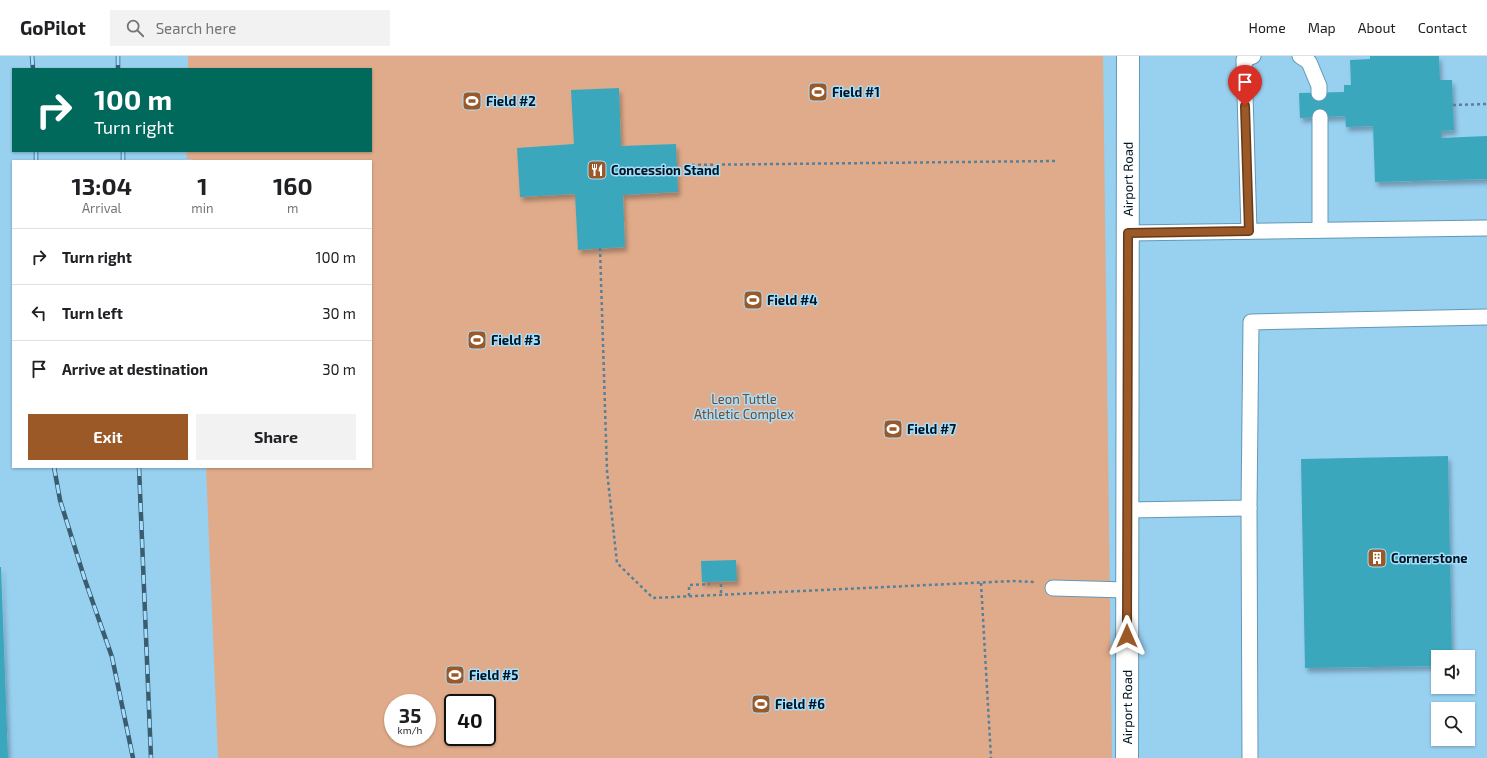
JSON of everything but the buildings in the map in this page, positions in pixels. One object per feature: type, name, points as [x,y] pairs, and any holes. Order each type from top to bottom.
[{"type":"street","name":"Airport Road","points":[[1127,758],[1128,56]]},
{"type":"lane","points":[[1249,231],[1244,60],[1252,56]]},
{"type":"lane","points":[[1300,56],[1309,62],[1319,86],[1319,93]]},
{"type":"lane","points":[[1320,117],[1320,230]]},
{"type":"lane","points":[[1128,233],[1487,228]]},
{"type":"lane","points":[[1250,758],[1249,508],[1251,322],[1487,317]]},
{"type":"lane","points":[[1127,510],[1249,508]]},
{"type":"lane","points":[[1053,588],[1127,590]]},
{"type":"path","points":[[1453,105],[1487,104]]},
{"type":"path","points":[[686,164],[1055,161]]},
{"type":"path","points":[[600,248],[607,471],[617,563],[653,598],[981,583],[1038,582]]},
{"type":"path","points":[[981,583],[991,758]]},
{"type":"path","points":[[689,596],[689,585],[710,584]]},
{"type":"path","points":[[721,584],[721,594]]},
{"type":"green space","name":"Leon Tuttle Athletic Complex","points":[[188,56],[1103,56],[1112,758],[218,758],[206,468],[372,468],[372,160],[186,159],[187,152],[372,152],[372,68],[188,68]]},
{"type":"railway","points":[[32,56],[33,68]]},
{"type":"railway","points":[[118,56],[118,68]]},
{"type":"railway","points":[[36,152],[36,160]]},
{"type":"railway","points":[[123,152],[123,160]]},
{"type":"railway","points":[[54,468],[60,500],[85,580],[112,657],[133,758]]},
{"type":"railway","points":[[139,468],[151,758]]},
{"type":"place","name":"Field #1","points":[[818,92]]},
{"type":"place","name":"Field #2","points":[[472,101]]},
{"type":"place","name":"Concession Stand","points":[[597,170]]},
{"type":"place","name":"Field #4","points":[[753,300]]},
{"type":"place","name":"Field #3","points":[[477,340]]},
{"type":"place","name":"Field #7","points":[[893,429]]},
{"type":"place","name":"Cornerstone","points":[[1377,558]]},
{"type":"place","name":"Field #5","points":[[455,675]]},
{"type":"place","name":"Field #6","points":[[761,704]]},
{"type":"route","points":[[1127,636],[1128,233],[1249,231],[1245,106]]}]
